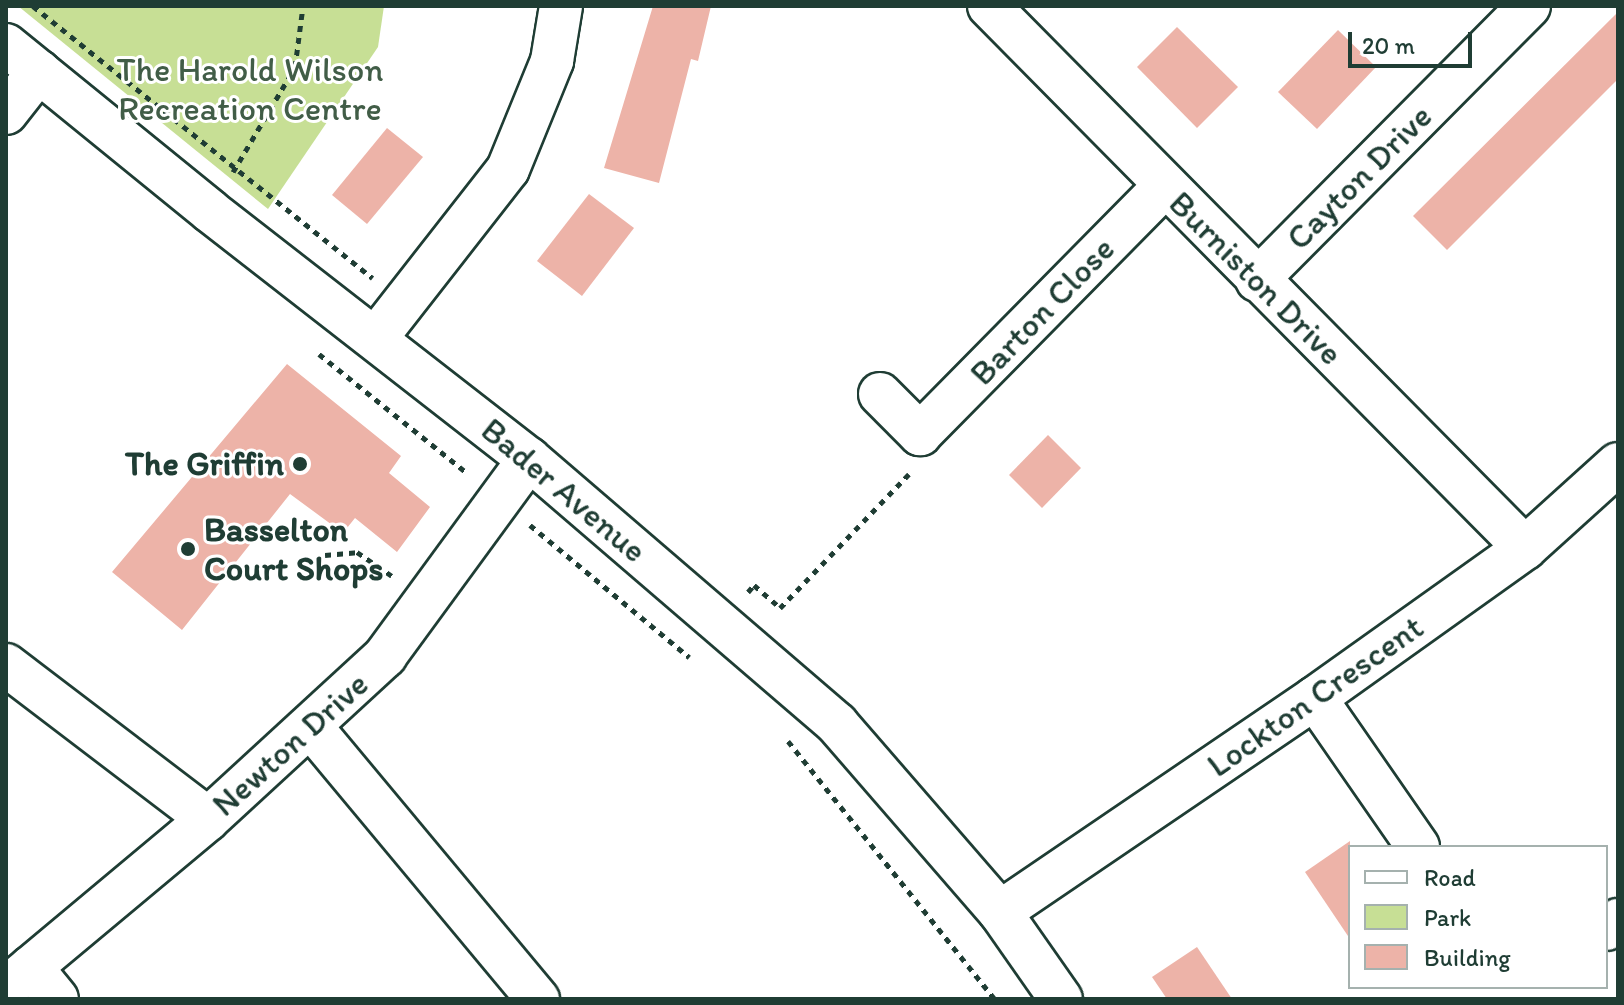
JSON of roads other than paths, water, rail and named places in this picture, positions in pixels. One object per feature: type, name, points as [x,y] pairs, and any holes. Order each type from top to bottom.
[{"type":"street","points":[[376,338],[508,169],[552,61],[561,6]]},
{"type":"street","name":"Burniston Drive","points":[[989,6],[1164,187],[1525,548]]},
{"type":"street","name":"Cayton Drive","points":[[1257,280],[1524,8]]},
{"type":"street","name":"Bader Avenue","points":[[6,45],[210,211],[529,459],[728,626],[837,724],[1000,912],[1061,999]]},
{"type":"street","points":[[6,113],[39,71]]},
{"type":"street","name":"Barton Close","points":[[880,394],[920,434],[1164,187]]},
{"type":"street","name":"Newton Drive","points":[[19,977],[312,728],[385,656],[529,459]]},
{"type":"street","name":"Lockton Crescent","points":[[1000,912],[1315,698],[1525,548],[1618,464]]},
{"type":"street","points":[[6,665],[208,819]]},
{"type":"street","points":[[1315,698],[1417,845]]},
{"type":"street","points":[[312,728],[538,999]]},
{"type":"street","points":[[19,977],[57,999]]},
{"type":"place","name":"The Griffin","points":[[300,464]]},
{"type":"place","name":"Basselton Court Shops","points":[[188,549]]},
{"type":"park label","name":"The Harold Wilson Recreation Centre","points":[[250,88]]}]
